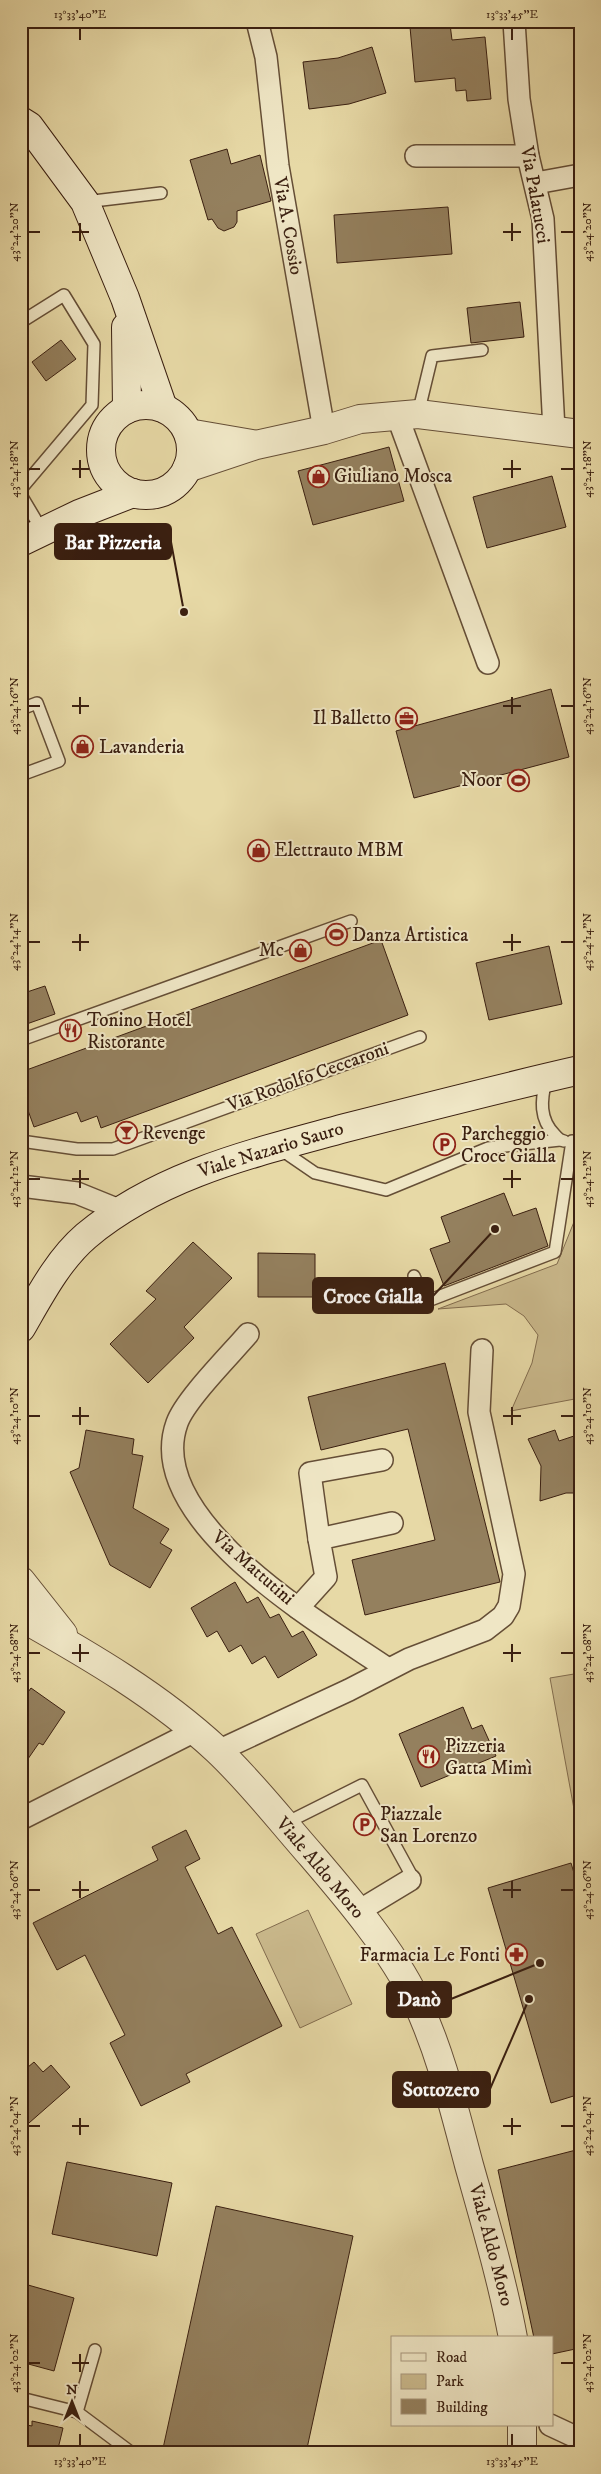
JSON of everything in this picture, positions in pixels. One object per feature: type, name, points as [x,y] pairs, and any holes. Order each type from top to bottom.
[{"type":"main road","points":[[21,121],[29,126],[85,202],[125,298],[163,408]]},
{"type":"main road","points":[[125,298],[127,409]]},
{"type":"main road","points":[[32,537],[79,514],[133,493],[159,493],[180,479],[187,468],[191,445],[188,433],[182,422],[163,408],[145,405],[127,409],[112,421],[103,438],[101,450],[103,463],[109,475],[133,493]]},
{"type":"main road","points":[[187,468],[256,445],[324,430],[360,419],[407,414],[567,432]]},
{"type":"main road","points":[[188,433],[256,445]]},
{"type":"main road","points":[[79,514],[109,475]]},
{"type":"main road","name":"Viale Nazario Sauro","points":[[21,1328],[46,1284],[84,1238],[120,1210],[173,1181],[276,1146],[450,1100],[580,1070]]},
{"type":"main road","name":"Viale Aldo Moro","points":[[21,1581],[73,1646]]},
{"type":"main road","name":"Viale Aldo Moro","points":[[21,1617],[131,1682],[218,1751],[342,1891],[400,1972],[429,2028],[443,2069],[503,2289],[513,2336]]},
{"type":"main road","points":[[522,2426],[522,2453]]},
{"type":"street","name":"Via A. Cossio","points":[[258,21],[266,57],[278,166],[324,430]]},
{"type":"street","name":"Via Palatucci","points":[[514,21],[519,99],[528,156],[536,183],[543,219],[567,432]]},
{"type":"street","points":[[416,156],[528,156]]},
{"type":"street","points":[[536,183],[580,174]]},
{"type":"street","points":[[407,414],[488,663]]},
{"type":"street","points":[[21,1186],[77,1193],[120,1210]]},
{"type":"street","name":"Via Mattutini","points":[[248,1334],[189,1403],[177,1422],[174,1438],[174,1459],[178,1480],[187,1502],[222,1546],[298,1608],[388,1670]]},
{"type":"street","points":[[218,1751],[434,1649],[485,1630],[503,1616],[512,1597],[514,1574],[479,1412],[482,1350]]},
{"type":"street","points":[[298,1608],[326,1577],[310,1474],[382,1460]]},
{"type":"street","points":[[319,1539],[392,1523]]},
{"type":"street","points":[[21,1819],[195,1731]]},
{"type":"street","points":[[357,1912],[410,1880]]},
{"type":"street","points":[[552,2426],[580,2439]]},
{"type":"lane","points":[[85,202],[161,193]]},
{"type":"lane","points":[[21,322],[64,295],[94,344],[92,404],[21,489]]},
{"type":"lane","points":[[407,414],[432,356],[482,350]]},
{"type":"lane","points":[[21,495],[32,537]]},
{"type":"lane","points":[[21,709],[38,703],[59,761],[21,775]]},
{"type":"lane","points":[[21,1040],[351,921]]},
{"type":"lane","name":"Via Rodolfo Ceccaroni","points":[[21,1141],[77,1149],[113,1149],[420,1037]]},
{"type":"lane","points":[[547,1078],[542,1097],[542,1114],[550,1130],[571,1140]]},
{"type":"lane","points":[[276,1146],[315,1172],[386,1190],[488,1148],[571,1140]]},
{"type":"lane","points":[[414,1276],[425,1302],[554,1252],[571,1140]]},
{"type":"lane","points":[[284,1824],[362,1785],[414,1880],[410,1880]]},
{"type":"lane","points":[[77,2412],[95,2350]]},
{"type":"lane","points":[[21,2398],[77,2412],[132,2453]]},
{"type":"green space","points":[[580,1207],[580,1398],[511,1411],[532,1363],[538,1335],[524,1316],[506,1304],[438,1309],[557,1264]]},
{"type":"green space","points":[[580,1673],[580,1819],[576,1820],[550,1678]]},
{"type":"green space","points":[[308,1910],[352,2004],[300,2028],[256,1934]]},
{"type":"building","points":[[450,24],[452,40],[485,37],[491,99],[467,101],[466,90],[456,91],[455,78],[415,82],[410,27]]},
{"type":"building","points":[[372,47],[386,93],[349,104],[309,109],[303,62],[338,58]]},
{"type":"building","points":[[227,149],[231,164],[260,155],[271,201],[237,211],[237,222],[234,227],[224,231],[218,228],[212,219],[208,220],[190,160]]},
{"type":"building","points":[[448,207],[452,254],[337,263],[334,215]]},
{"type":"building","points":[[520,302],[524,337],[471,343],[467,308]]},
{"type":"building","points":[[61,340],[76,359],[46,381],[32,362]]},
{"type":"building","points":[[389,447],[404,501],[313,525],[298,471]]},
{"type":"building","points":[[552,476],[566,527],[487,548],[473,497]]},
{"type":"building","points":[[551,689],[569,757],[414,798],[396,731]]},
{"type":"building","points":[[381,940],[408,1015],[101,1128],[97,1116],[81,1122],[77,1112],[34,1127],[21,1091],[21,1072]]},
{"type":"building","points":[[549,946],[562,1004],[489,1020],[476,963]]},
{"type":"building","points":[[45,986],[55,1014],[21,1026],[21,994]]},
{"type":"building","points":[[504,1193],[513,1216],[536,1208],[548,1246],[444,1286],[430,1249],[450,1242],[441,1217]]},
{"type":"building","points":[[193,1242],[232,1278],[184,1327],[194,1338],[148,1383],[110,1344],[156,1299],[146,1291]]},
{"type":"building","points":[[258,1253],[315,1254],[315,1297],[258,1297]]},
{"type":"building","points":[[445,1363],[500,1582],[365,1615],[352,1560],[435,1540],[408,1429],[321,1450],[308,1397]]},
{"type":"building","points":[[86,1430],[134,1439],[132,1454],[143,1456],[133,1508],[169,1529],[160,1543],[172,1550],[150,1588],[110,1565],[70,1472],[79,1468]]},
{"type":"building","points":[[555,1430],[559,1441],[580,1434],[580,1493],[566,1493],[540,1501],[541,1466],[528,1439]]},
{"type":"building","points":[[235,1582],[247,1603],[258,1597],[270,1618],[279,1614],[292,1637],[303,1631],[317,1655],[278,1678],[265,1656],[252,1664],[241,1645],[229,1652],[217,1631],[207,1637],[191,1608]]},
{"type":"building","points":[[31,1688],[65,1712],[43,1745],[39,1743],[21,1769],[21,1702]]},
{"type":"building","points":[[463,1707],[472,1729],[482,1725],[496,1756],[421,1787],[399,1734]]},
{"type":"building","points":[[186,1830],[200,1859],[185,1867],[218,1934],[232,1927],[282,2026],[186,2074],[190,2082],[141,2106],[110,2043],[125,2035],[85,1955],[57,1970],[33,1923],[158,1860],[152,1847]]},
{"type":"building","points":[[571,1863],[580,1893],[580,2094],[551,2103],[488,1888]]},
{"type":"building","points":[[34,2062],[43,2072],[51,2065],[70,2087],[21,2130],[21,2073]]},
{"type":"building","points":[[580,2149],[580,2348],[554,2354],[554,2336],[534,2336],[498,2170]]},
{"type":"building","points":[[67,2162],[172,2183],[157,2256],[52,2234]]},
{"type":"building","points":[[216,2206],[353,2236],[306,2453],[162,2453]]},
{"type":"building","points":[[21,2283],[74,2298],[54,2371],[21,2362]]},
{"type":"building","points":[[32,2421],[63,2428],[57,2453],[21,2453],[21,2424],[32,2426]]},
{"type":"place","name":"Giuliano Mosca","points":[[318,476]]},
{"type":"place","name":"Bar Pizzeria","points":[[184,612]]},
{"type":"place","name":"Il Balletto","points":[[407,718]]},
{"type":"place","name":"Lavanderia","points":[[83,747]]},
{"type":"place","name":"Noor","points":[[518,780]]},
{"type":"place","name":"Elettrauto MBM","points":[[258,850]]},
{"type":"place","name":"Danza Artistica","points":[[336,935]]},
{"type":"place","name":"Mc","points":[[300,950]]},
{"type":"place","name":"Tonino Hotel Ristorante","points":[[71,1031]]},
{"type":"place","name":"Revenge","points":[[126,1133]]},
{"type":"place","name":"Parcheggio Croce Gialla","points":[[445,1145]]},
{"type":"place","name":"Croce Gialla","points":[[495,1229]]},
{"type":"place","name":"Pizzeria Gatta Mimì","points":[[429,1757]]},
{"type":"place","name":"Piazzale San Lorenzo","points":[[364,1825]]},
{"type":"place","name":"Farmacia Le Fonti","points":[[516,1955]]},
{"type":"place","name":"Danò","points":[[540,1963]]},
{"type":"place","name":"Sottozero","points":[[529,1999]]}]
